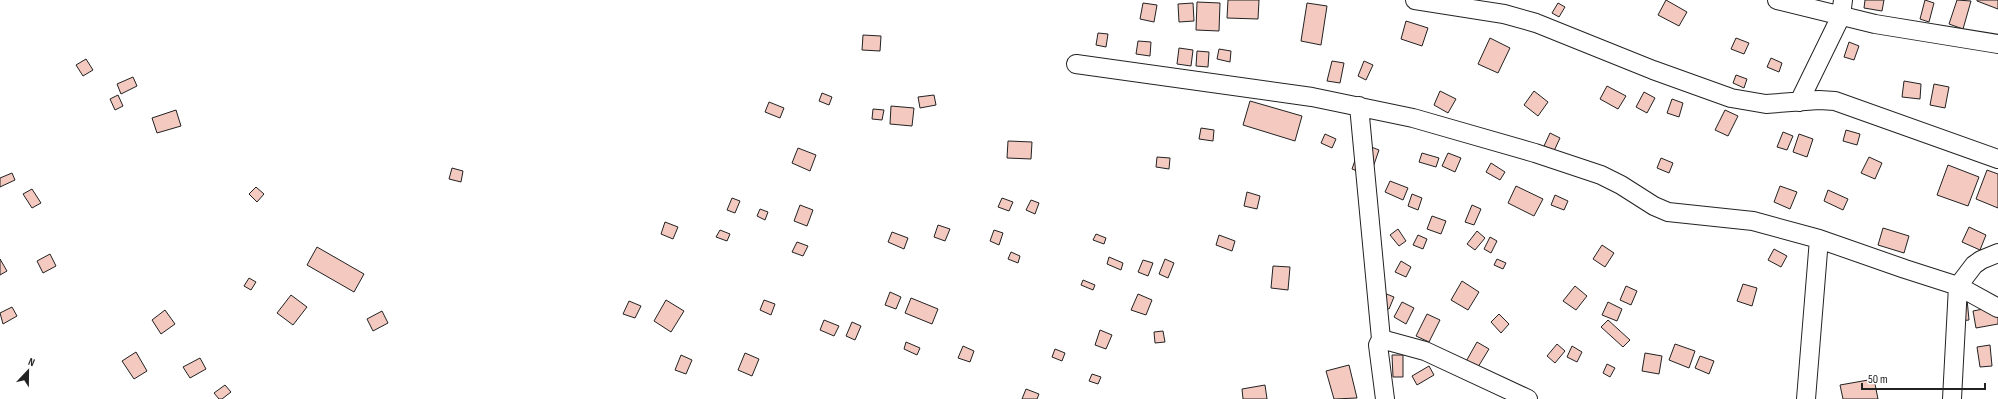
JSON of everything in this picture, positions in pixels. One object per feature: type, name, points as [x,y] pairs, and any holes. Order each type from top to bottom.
[{"type":"street","points":[[1415,0],[1504,14],[1529,21],[1653,70],[1731,98],[1766,104],[1819,100],[1835,101],[1998,159]]},
{"type":"street","points":[[1777,0],[1842,8],[1875,24],[1998,44]]},
{"type":"street","points":[[1799,102],[1842,8]]},
{"type":"street","points":[[1076,64],[1312,97],[1413,118],[1535,153],[1601,176],[1620,185],[1654,206],[1668,212],[1753,221],[1819,239],[1905,270],[1958,286],[1998,308]]},
{"type":"street","points":[[1359,106],[1382,339],[1378,344],[1385,399]]},
{"type":"street","points":[[1806,399],[1819,239]]},
{"type":"street","points":[[1952,399],[1958,286],[1974,265],[1981,260],[1998,253]]},
{"type":"street","points":[[1382,339],[1425,351],[1528,399]]},
{"type":"building","points":[[1228,0],[1259,0],[1258,19],[1227,18]]},
{"type":"building","points":[[1666,0],[1687,12],[1679,26],[1658,15]]},
{"type":"building","points":[[1865,0],[1884,0],[1882,11],[1864,8]]},
{"type":"building","points":[[1925,0],[1934,3],[1929,22],[1920,19]]},
{"type":"building","points":[[1957,0],[1971,1],[1963,29],[1949,24]]},
{"type":"building","points":[[1998,0],[1998,9],[1977,1]]},
{"type":"building","points":[[1197,2],[1220,3],[1219,31],[1196,30]]},
{"type":"building","points":[[1143,3],[1157,5],[1154,22],[1140,19]]},
{"type":"building","points":[[1193,3],[1194,21],[1179,22],[1178,4]]},
{"type":"building","points":[[1307,3],[1327,6],[1321,45],[1301,41]]},
{"type":"building","points":[[1558,3],[1565,7],[1559,17],[1552,13]]},
{"type":"building","points":[[1406,21],[1428,28],[1422,46],[1401,39]]},
{"type":"building","points":[[1098,33],[1108,34],[1106,47],[1096,45]]},
{"type":"building","points":[[863,35],[881,36],[880,51],[862,50]]},
{"type":"building","points":[[1490,38],[1510,48],[1498,73],[1478,64]]},
{"type":"building","points":[[1736,38],[1749,43],[1744,54],[1731,49]]},
{"type":"building","points":[[1138,41],[1151,42],[1150,56],[1136,54]]},
{"type":"building","points":[[1849,42],[1859,46],[1854,60],[1844,57]]},
{"type":"building","points":[[1179,48],[1193,50],[1191,66],[1177,64]]},
{"type":"building","points":[[1219,49],[1231,51],[1230,62],[1217,59]]},
{"type":"building","points":[[1197,51],[1209,52],[1208,67],[1196,66]]},
{"type":"building","points":[[1771,58],[1782,63],[1779,72],[1767,67]]},
{"type":"building","points":[[86,59],[93,70],[83,76],[76,65]]},
{"type":"building","points":[[1332,61],[1344,63],[1340,83],[1327,81]]},
{"type":"building","points":[[1364,61],[1373,65],[1366,80],[1358,76]]},
{"type":"building","points":[[1736,75],[1747,79],[1744,88],[1733,83]]},
{"type":"building","points":[[133,77],[137,86],[121,94],[117,84]]},
{"type":"building","points":[[1904,81],[1921,84],[1920,99],[1902,97]]},
{"type":"building","points":[[1934,84],[1949,87],[1945,108],[1930,105]]},
{"type":"building","points":[[1607,86],[1626,96],[1618,109],[1600,99]]},
{"type":"building","points":[[1440,91],[1456,99],[1448,113],[1434,105]]},
{"type":"building","points":[[1534,91],[1548,102],[1538,116],[1524,105]]},
{"type":"building","points":[[1644,92],[1655,98],[1647,113],[1636,107]]},
{"type":"building","points":[[822,93],[832,97],[829,105],[819,101]]},
{"type":"building","points":[[118,95],[123,106],[115,110],[110,99]]},
{"type":"building","points":[[934,95],[936,105],[920,108],[918,97]]},
{"type":"building","points":[[1672,99],[1683,103],[1679,117],[1667,113]]},
{"type":"building","points":[[1250,101],[1302,116],[1295,141],[1243,125]]},
{"type":"building","points":[[769,102],[784,108],[780,118],[765,112]]},
{"type":"building","points":[[891,106],[914,108],[912,126],[890,124]]},
{"type":"building","points":[[873,109],[884,110],[882,120],[872,119]]},
{"type":"building","points":[[176,110],[181,126],[157,133],[152,118]]},
{"type":"building","points":[[1725,110],[1738,116],[1728,136],[1715,130]]},
{"type":"building","points":[[1201,128],[1214,130],[1213,141],[1199,139]]},
{"type":"building","points":[[1846,130],[1860,134],[1857,145],[1843,141]]},
{"type":"building","points":[[1783,132],[1793,136],[1787,150],[1777,147]]},
{"type":"building","points":[[1550,133],[1560,138],[1554,151],[1544,146]]},
{"type":"building","points":[[1325,134],[1336,139],[1332,148],[1321,143]]},
{"type":"building","points":[[1799,134],[1813,139],[1807,157],[1793,152]]},
{"type":"building","points":[[1008,141],[1032,142],[1031,159],[1007,158]]},
{"type":"building","points":[[1361,143],[1379,150],[1370,176],[1352,169]]},
{"type":"building","points":[[798,148],[816,155],[810,171],[792,163]]},
{"type":"building","points":[[1422,153],[1439,158],[1436,167],[1419,162]]},
{"type":"building","points":[[1448,153],[1461,158],[1455,172],[1442,166]]},
{"type":"building","points":[[1157,157],[1170,158],[1169,169],[1156,167]]},
{"type":"building","points":[[1869,157],[1882,163],[1875,179],[1861,173]]},
{"type":"building","points":[[1661,158],[1673,163],[1669,173],[1657,168]]},
{"type":"building","points":[[1491,163],[1505,172],[1500,180],[1486,172]]},
{"type":"building","points":[[1948,165],[1979,177],[1968,206],[1937,195]]},
{"type":"building","points":[[452,168],[463,171],[461,182],[449,179]]},
{"type":"building","points":[[1987,170],[1998,174],[1998,208],[1976,199]]},
{"type":"building","points":[[12,173],[15,180],[0,187],[0,178]]},
{"type":"building","points":[[1390,181],[1408,188],[1403,200],[1385,192]]},
{"type":"building","points":[[1516,186],[1543,199],[1534,216],[1508,203]]},
{"type":"building","points":[[1780,186],[1797,192],[1790,209],[1774,202]]},
{"type":"building","points":[[256,187],[264,194],[257,202],[249,194]]},
{"type":"building","points":[[32,189],[41,203],[32,208],[23,194]]},
{"type":"building","points":[[1828,190],[1848,199],[1843,210],[1824,201]]},
{"type":"building","points":[[1247,192],[1260,196],[1257,209],[1244,206]]},
{"type":"building","points":[[1412,194],[1422,198],[1418,210],[1408,206]]},
{"type":"building","points":[[1555,195],[1568,201],[1564,210],[1551,205]]},
{"type":"building","points":[[732,198],[740,201],[735,213],[727,210]]},
{"type":"building","points":[[1002,198],[1013,202],[1009,211],[998,207]]},
{"type":"building","points":[[1031,200],[1039,203],[1035,214],[1026,210]]},
{"type":"building","points":[[800,205],[813,210],[807,226],[794,221]]},
{"type":"building","points":[[1472,205],[1481,209],[1474,225],[1465,222]]},
{"type":"building","points":[[760,209],[768,212],[765,220],[757,216]]},
{"type":"building","points":[[1432,216],[1446,221],[1441,234],[1427,229]]},
{"type":"building","points":[[665,222],[678,227],[673,239],[661,234]]},
{"type":"building","points":[[938,225],[950,229],[945,241],[934,237]]},
{"type":"building","points":[[1969,227],[1986,235],[1980,250],[1962,242]]},
{"type":"building","points":[[1883,228],[1909,236],[1904,253],[1878,245]]},
{"type":"building","points":[[1398,229],[1406,241],[1399,246],[1390,235]]},
{"type":"building","points":[[720,230],[730,234],[727,241],[716,237]]},
{"type":"building","points":[[994,230],[1003,233],[999,245],[990,241]]},
{"type":"building","points":[[1477,231],[1485,238],[1475,250],[1467,244]]},
{"type":"building","points":[[892,232],[908,238],[904,249],[888,242]]},
{"type":"building","points":[[1096,234],[1106,238],[1104,244],[1093,240]]},
{"type":"building","points":[[1219,235],[1235,241],[1232,251],[1216,245]]},
{"type":"building","points":[[1418,235],[1427,239],[1423,249],[1413,245]]},
{"type":"building","points":[[1490,237],[1497,241],[1491,253],[1484,249]]},
{"type":"building","points":[[797,242],[808,246],[803,256],[792,252]]},
{"type":"building","points":[[1602,245],[1614,253],[1605,267],[1593,259]]},
{"type":"building","points":[[317,247],[364,274],[354,292],[307,265]]},
{"type":"building","points":[[1774,249],[1787,256],[1781,267],[1768,260]]},
{"type":"building","points":[[1011,252],[1020,256],[1018,263],[1008,259]]},
{"type":"building","points":[[50,254],[56,266],[43,273],[37,261]]},
{"type":"building","points":[[1109,257],[1123,263],[1121,270],[1107,264]]},
{"type":"building","points":[[0,259],[7,271],[0,275]]},
{"type":"building","points":[[1165,259],[1174,263],[1168,278],[1159,274]]},
{"type":"building","points":[[1497,259],[1506,263],[1503,269],[1494,265]]},
{"type":"building","points":[[1143,260],[1153,263],[1148,276],[1138,272]]},
{"type":"building","points":[[1401,261],[1411,267],[1406,277],[1395,272]]},
{"type":"building","points":[[1273,266],[1290,267],[1288,290],[1271,288]]},
{"type":"building","points":[[249,278],[256,282],[251,290],[244,286]]},
{"type":"building","points":[[1083,280],[1095,285],[1093,290],[1081,285]]},
{"type":"building","points":[[1462,281],[1479,292],[1468,310],[1451,300]]},
{"type":"building","points":[[1743,284],[1757,288],[1752,306],[1737,301]]},
{"type":"building","points":[[1575,286],[1587,296],[1576,310],[1563,301]]},
{"type":"building","points":[[1626,286],[1637,291],[1631,305],[1620,300]]},
{"type":"building","points":[[890,292],[901,297],[896,309],[885,305]]},
{"type":"building","points":[[1384,293],[1394,297],[1389,309],[1380,306]]},
{"type":"building","points":[[1138,294],[1152,300],[1146,315],[1131,310]]},
{"type":"building","points":[[291,295],[307,307],[293,325],[277,313]]},
{"type":"building","points":[[911,298],[938,309],[932,324],[905,313]]},
{"type":"building","points":[[1967,299],[1969,320],[1959,321]]},
{"type":"building","points":[[666,300],[684,311],[671,332],[654,321]]},
{"type":"building","points":[[764,300],[775,304],[771,315],[760,310]]},
{"type":"building","points":[[629,301],[641,306],[635,318],[623,314]]},
{"type":"building","points":[[1402,302],[1414,308],[1406,324],[1394,317]]},
{"type":"building","points":[[1608,302],[1622,309],[1617,321],[1602,315]]},
{"type":"building","points":[[1998,306],[1998,324],[1976,328],[1973,311]]},
{"type":"building","points":[[12,307],[17,316],[3,324],[0,313]]},
{"type":"building","points":[[165,310],[175,324],[161,334],[152,320]]},
{"type":"building","points":[[382,311],[388,323],[373,331],[367,319]]},
{"type":"building","points":[[1427,314],[1440,320],[1429,342],[1416,336]]},
{"type":"building","points":[[1499,314],[1509,324],[1501,333],[1491,322]]},
{"type":"building","points":[[824,320],[839,326],[834,336],[820,330]]},
{"type":"building","points":[[1608,320],[1630,340],[1623,347],[1601,327]]},
{"type":"building","points":[[852,322],[861,326],[855,340],[846,336]]},
{"type":"building","points":[[1100,330],[1112,335],[1106,349],[1095,345]]},
{"type":"building","points":[[1163,331],[1165,342],[1155,343],[1154,332]]},
{"type":"building","points":[[906,342],[920,348],[917,355],[904,349]]},
{"type":"building","points":[[1477,342],[1489,349],[1475,372],[1464,365]]},
{"type":"building","points":[[1557,344],[1565,351],[1555,363],[1547,356]]},
{"type":"building","points":[[1675,344],[1695,351],[1689,368],[1669,360]]},
{"type":"building","points":[[1990,345],[1992,366],[1980,367],[1977,347]]},
{"type":"building","points":[[963,346],[974,351],[970,362],[958,358]]},
{"type":"building","points":[[1572,346],[1582,352],[1577,362],[1567,357]]},
{"type":"building","points":[[1055,349],[1065,353],[1062,361],[1052,357]]},
{"type":"building","points":[[136,352],[147,371],[134,379],[122,361]]},
{"type":"building","points":[[745,353],[759,359],[752,376],[738,370]]},
{"type":"building","points":[[1645,353],[1662,356],[1659,374],[1642,371]]},
{"type":"building","points":[[681,355],[692,360],[686,374],[675,370]]},
{"type":"building","points":[[1392,355],[1403,355],[1403,377],[1393,377]]},
{"type":"building","points":[[1700,356],[1714,361],[1709,374],[1695,368]]},
{"type":"building","points":[[200,358],[206,369],[190,378],[183,367]]},
{"type":"building","points":[[1607,364],[1615,368],[1610,377],[1603,373]]},
{"type":"building","points":[[1349,365],[1357,398],[1334,399],[1326,371]]},
{"type":"building","points":[[1429,366],[1434,375],[1417,385],[1412,376]]},
{"type":"building","points":[[1092,374],[1101,377],[1098,384],[1089,381]]},
{"type":"building","points":[[1874,379],[1878,399],[1843,399],[1840,385]]},
{"type":"building","points":[[225,385],[231,392],[222,399],[219,399],[214,393]]},
{"type":"building","points":[[1265,385],[1267,399],[1243,399],[1242,389]]},
{"type":"building","points":[[1026,389],[1039,394],[1037,399],[1022,399]]}]
